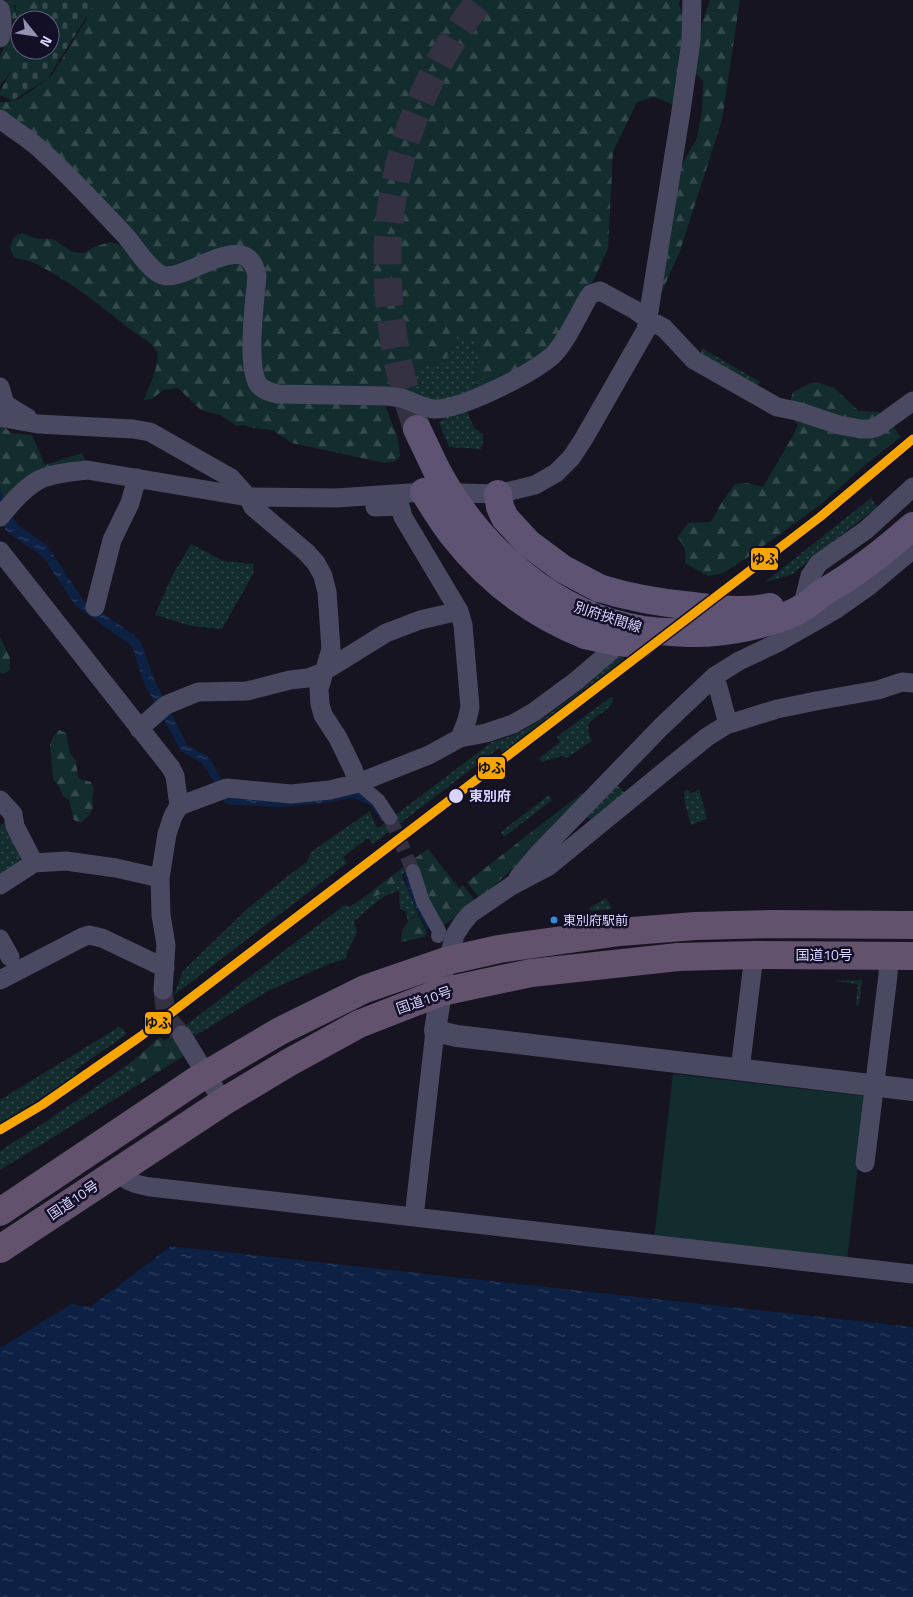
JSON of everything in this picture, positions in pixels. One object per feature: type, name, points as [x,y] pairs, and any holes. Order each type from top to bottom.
[{"type":"highway","points":[[0,1212],[207,1074],[280,1031],[365,989],[446,962],[499,949],[620,932],[678,927],[772,924],[913,925]]},
{"type":"highway","name":"国道10号","points":[[0,1249],[222,1102],[288,1063],[359,1024],[441,992],[493,980],[568,968],[678,957],[901,955]]},
{"type":"main road","name":"別府挾間線","points":[[417,429],[431,482],[515,569],[564,602],[597,616],[643,630],[707,633],[732,631],[781,617],[803,608],[822,593],[909,537]]},
{"type":"main road","points":[[431,482],[445,524],[467,552],[504,588],[526,605],[552,620],[585,635],[617,642],[639,644],[707,644],[732,631]]},
{"type":"main road","points":[[498,494],[500,507],[505,518],[528,543],[563,569],[599,588],[632,598],[656,602],[753,611],[822,593]]},
{"type":"street","points":[[5,511],[38,480],[62,473],[87,470],[248,497],[336,498],[431,482],[498,494],[534,485],[545,480],[564,466],[606,402],[646,330],[646,318],[691,41],[692,0]]},
{"type":"street","points":[[0,9],[3,18],[0,38]]},
{"type":"street","points":[[0,119],[34,144],[70,177],[126,235],[151,266],[163,275],[178,274],[229,255],[237,255],[251,262],[256,268],[257,276],[251,340],[254,375],[258,384],[264,390],[278,394],[386,396],[401,398],[434,409],[459,405],[495,389],[552,356],[565,338],[588,298],[596,292],[604,292],[664,328],[694,360],[777,407],[797,411],[839,425],[870,429],[877,427],[913,401]]},
{"type":"street","points":[[0,387],[5,404],[38,424]]},
{"type":"street","points":[[0,417],[38,424],[133,429],[150,432],[231,478],[248,497],[253,507],[306,552],[316,563],[326,592],[330,649],[319,689],[320,704],[358,783],[378,800],[390,818]]},
{"type":"street","points":[[95,607],[112,540],[126,512],[137,478]]},
{"type":"street","points":[[798,632],[799,620],[810,576],[814,569],[866,530],[913,487]]},
{"type":"street","points":[[336,498],[349,507],[400,506],[403,517],[459,611],[463,625],[470,706],[460,738]]},
{"type":"street","points":[[511,886],[540,852],[661,727],[716,676],[739,661],[798,632],[835,610],[869,586],[909,537]]},
{"type":"street","points":[[0,551],[171,768],[175,776],[179,806]]},
{"type":"street","points":[[139,729],[163,708],[198,692],[247,691],[290,680],[308,678],[323,672],[386,633],[420,620],[459,611]]},
{"type":"street","points":[[163,990],[166,945],[161,915],[160,878],[167,834],[173,816],[179,806],[223,789],[292,794],[330,790],[358,783],[430,755],[460,738],[486,733],[514,724],[562,691],[611,651]]},
{"type":"street","points":[[716,676],[728,724]]},
{"type":"street","points":[[414,1217],[435,1031],[446,962],[455,934],[470,914],[511,886],[549,866],[676,762],[728,724],[777,709],[816,700],[878,690],[902,682],[913,683]]},
{"type":"street","points":[[0,800],[12,814],[15,826],[34,863]]},
{"type":"street","points":[[0,885],[34,863],[66,861],[116,868],[160,878]]},
{"type":"street","points":[[413,871],[423,902],[439,931],[438,936]]},
{"type":"street","points":[[0,980],[89,935],[102,938],[165,968]]},
{"type":"street","points":[[0,938],[10,958]]},
{"type":"street","points":[[740,1070],[754,955]]},
{"type":"street","points":[[865,1163],[874,1085],[901,955]]},
{"type":"street","points":[[435,1031],[457,1036],[913,1090]]},
{"type":"street","points":[[182,1036],[207,1074],[222,1102]]},
{"type":"street","points":[[116,1171],[124,1179],[138,1185],[913,1274]]},
{"type":"green space","points":[[6,0],[25,0],[14,5],[15,10],[10,10],[10,16]]},
{"type":"green space","points":[[15,0],[43,0],[42,10],[16,10]]},
{"type":"green space","points":[[41,0],[97,0],[60,59],[60,10],[38,10]]},
{"type":"green space","points":[[92,0],[680,0],[679,4],[686,25],[677,106],[654,97],[637,102],[613,152],[608,249],[593,281],[551,348],[477,392],[475,341],[457,336],[444,362],[407,370],[403,393],[280,387],[266,383],[258,367],[259,261],[166,271],[0,111],[0,102],[9,102],[21,98],[52,75],[85,22]]},
{"type":"green space","points":[[710,0],[740,0],[722,120],[680,251],[656,305],[676,175],[697,138],[702,111],[703,81],[693,70],[697,23],[702,23]]},
{"type":"green space","points":[[10,29],[10,60],[20,60],[0,85],[0,57]]},
{"type":"green space","points":[[17,60],[59,60],[48,78],[12,101],[0,95],[0,91]]},
{"type":"green space","points":[[22,233],[38,239],[53,239],[72,252],[84,253],[94,247],[110,242],[128,246],[148,271],[227,261],[250,268],[251,381],[389,402],[386,408],[398,438],[400,456],[395,461],[385,463],[292,443],[272,430],[243,425],[237,426],[220,415],[201,410],[178,388],[163,390],[152,399],[144,400],[157,364],[157,353],[153,346],[61,278],[33,263],[14,258],[10,247],[14,237]]},
{"type":"green space","points":[[457,336],[475,340],[477,392],[443,403],[403,393],[407,370],[444,362]]},
{"type":"green space","points":[[702,348],[760,382],[755,389],[698,356]]},
{"type":"green space","points":[[817,382],[834,388],[859,411],[878,412],[886,416],[869,425],[789,405],[793,392]]},
{"type":"green space","points":[[911,407],[894,428],[901,437],[870,461],[820,505],[748,557],[723,573],[708,576],[685,563],[685,549],[677,538],[688,523],[711,522],[735,484],[747,483],[763,487],[798,425],[789,414],[840,431]]},
{"type":"green space","points":[[466,408],[474,428],[483,434],[481,449],[449,447],[439,422],[444,419],[442,413]]},
{"type":"green space","points":[[0,423],[11,433],[32,435],[45,465],[82,453],[85,460],[84,465],[5,500],[0,489]]},
{"type":"green space","points":[[871,498],[877,507],[791,575],[765,582]]},
{"type":"green space","points":[[191,544],[223,561],[254,564],[253,574],[222,629],[191,626],[155,615],[172,576]]},
{"type":"green space","points":[[0,637],[10,658],[10,670],[3,674],[0,672]]},
{"type":"green space","points":[[621,655],[626,660],[504,754],[499,748],[373,844],[368,838],[343,857],[347,863],[174,995],[183,971],[247,909],[307,862],[311,852],[370,811],[377,829],[492,742],[514,735],[542,719],[584,688]]},
{"type":"green space","points":[[611,697],[613,698],[611,704],[589,726],[592,741],[566,758],[562,756],[542,762],[539,758],[560,742],[557,737]]},
{"type":"green space","points":[[59,730],[66,733],[70,753],[76,761],[78,778],[91,782],[94,789],[91,813],[81,823],[74,820],[69,800],[63,796],[53,779],[50,744],[54,735]]},
{"type":"green space","points":[[617,784],[627,796],[594,824],[586,815]]},
{"type":"green space","points":[[688,789],[691,794],[699,789],[707,819],[691,825],[685,804],[684,792]]},
{"type":"green space","points":[[582,793],[585,796],[480,899],[467,882]]},
{"type":"green space","points":[[549,795],[552,800],[504,837],[501,832]]},
{"type":"green space","points":[[5,822],[21,855],[19,867],[0,877],[0,826]]},
{"type":"green space","points":[[428,849],[459,888],[463,885],[476,902],[444,925],[439,923],[415,868],[408,863]]},
{"type":"green space","points":[[408,863],[415,868],[403,873],[402,876],[419,916],[413,917],[408,922],[406,912],[400,909],[399,891],[387,895],[354,922],[357,932],[346,959],[331,963],[266,992],[195,1036],[186,1025],[346,904],[349,907],[363,898],[371,899],[399,883],[398,871]]},
{"type":"green space","points":[[398,871],[399,883],[371,899],[363,898]]},
{"type":"green space","points":[[606,898],[612,909],[591,911],[589,908]]},
{"type":"green space","points":[[419,916],[427,933],[424,937],[401,942],[405,926],[414,917]]},
{"type":"green space","points":[[862,980],[859,1006],[856,1005],[858,984],[834,981]]},
{"type":"green space","points":[[119,1027],[127,1034],[75,1070],[78,1075],[0,1124],[0,1100]]},
{"type":"green space","points":[[173,1035],[185,1055],[141,1083],[131,1075],[130,1068],[133,1061],[160,1037],[164,1041]]},
{"type":"green space","points":[[133,1061],[130,1068],[138,1082],[141,1083],[0,1170],[0,1151]]},
{"type":"green space","points":[[673,1074],[866,1096],[847,1260],[654,1239]]},
{"type":"water","points":[[0,489],[11,516],[19,526],[47,545],[83,600],[134,635],[141,642],[154,679],[187,745],[209,757],[224,784],[356,791],[367,795],[389,819],[383,822],[370,805],[353,798],[280,807],[225,804],[222,795],[202,763],[181,751],[144,683],[132,646],[76,606],[43,557],[6,531],[0,519]]},
{"type":"water","points":[[410,870],[433,926],[427,929],[411,898],[404,874]]},
{"type":"water","points":[[142,1201],[913,1292],[913,1597],[0,1597],[0,1301],[64,1257],[81,1259],[91,1251],[95,1235]]},
{"type":"pier","points":[[142,1201],[913,1292],[913,1327],[171,1246],[90,1307],[71,1304],[0,1348],[0,1301],[64,1257],[81,1259],[91,1251],[95,1235]]},
{"type":"tunnel","points":[[417,429],[398,362],[394,340],[389,293],[388,248],[392,204],[400,161],[413,119],[431,78],[453,39],[480,0]]},
{"type":"tunnel","points":[[390,818],[413,871]]},
{"type":"tunnel","points":[[163,990],[166,1017],[182,1035]]},
{"type":"transit line","name":"ゆふ","points":[[0,1130],[42,1105],[141,1036],[820,517],[913,439]]},
{"type":"place","name":"東別府","points":[[456,796]]},
{"type":"place","name":"東別府駅前","points":[[554,920]]}]
